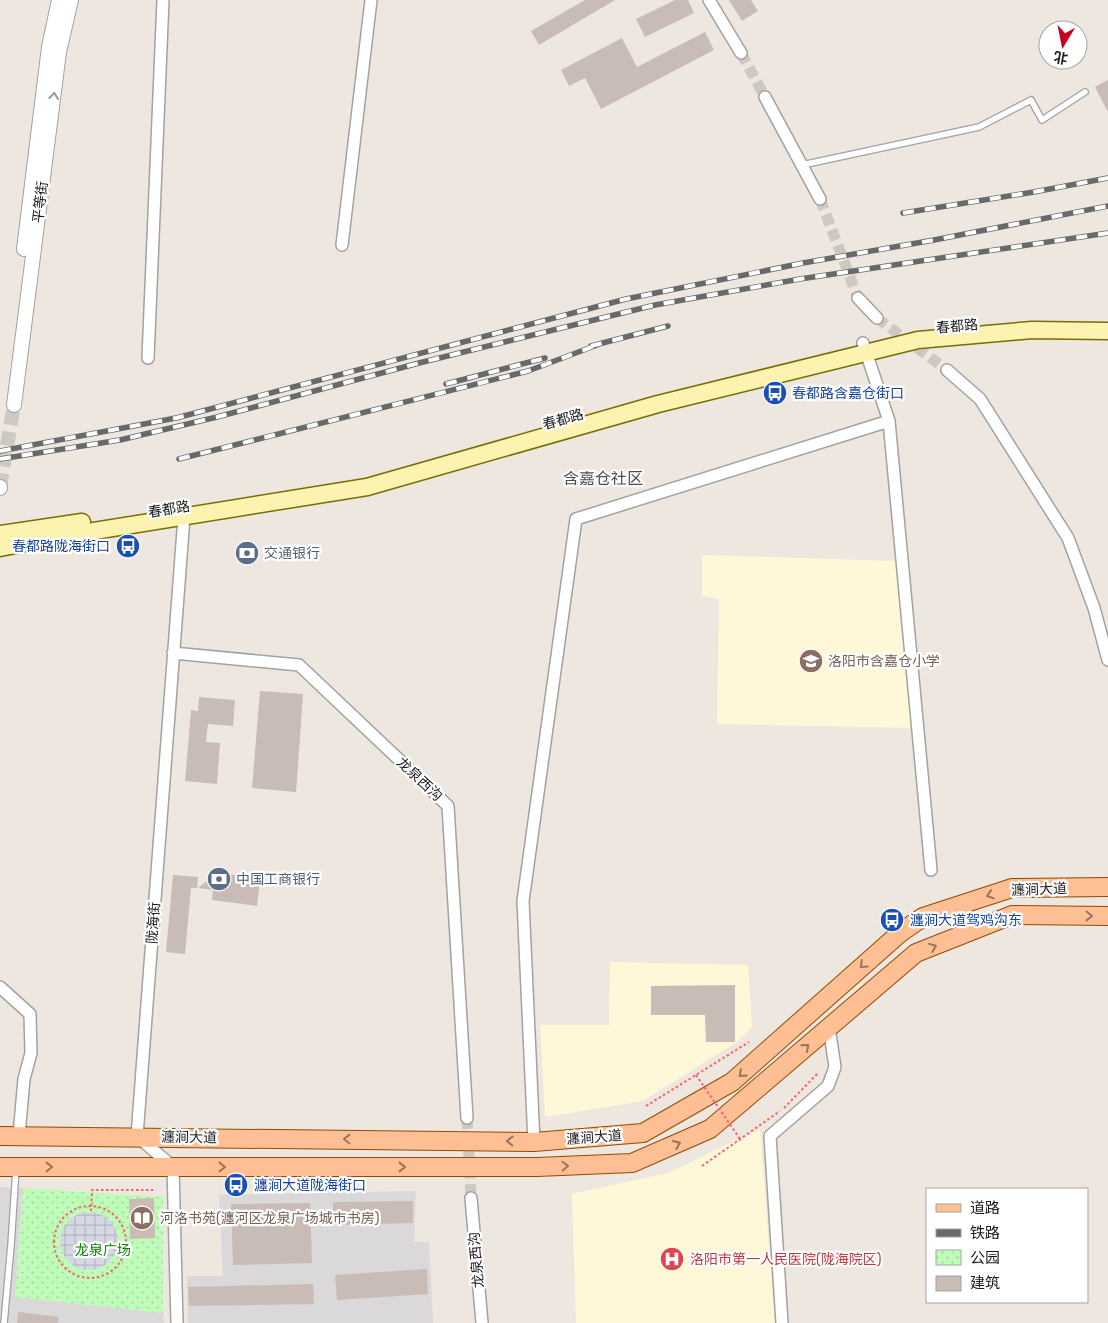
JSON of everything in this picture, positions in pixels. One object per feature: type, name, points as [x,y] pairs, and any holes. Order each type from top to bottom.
[{"type":"main road","name":"春都路","points":[[20,538],[183,512],[366,487],[658,404],[865,348],[916,330],[1032,320],[1108,320]]},
{"type":"main road","name":"春都路","points":[[865,348],[918,340],[1032,330],[1108,331]]},
{"type":"main road","points":[[0,534],[20,538]]},
{"type":"main road","points":[[0,548],[20,538]]},
{"type":"main road","name":"瀍涧大道","points":[[0,1136],[137,1136],[534,1142],[643,1134],[732,1082],[900,933],[922,917],[1012,888],[1108,888]]},
{"type":"main road","name":"瀍涧大道","points":[[8,1167],[537,1168],[632,1163],[710,1130],[916,953],[1012,915],[1108,916]]},
{"type":"street","name":"平等街","points":[[59,0],[49,47],[10,404],[59,52],[71,0]]},
{"type":"street","points":[[148,358],[163,0]]},
{"type":"street","points":[[342,245],[371,0]]},
{"type":"street","points":[[709,0],[741,53]]},
{"type":"street","points":[[765,97],[820,199]]},
{"type":"street","points":[[858,298],[877,318]]},
{"type":"street","points":[[865,348],[888,422],[931,870]]},
{"type":"street","points":[[947,370],[980,399],[1068,538],[1094,608],[1108,660]]},
{"type":"street","points":[[534,1142],[523,901],[576,519],[888,422]]},
{"type":"street","name":"陇海街","points":[[137,1136],[183,512]]},
{"type":"street","name":"龙泉西沟","points":[[174,653],[299,664],[448,806],[467,1118]]},
{"type":"street","points":[[0,987],[30,1014],[31,1053],[24,1079],[19,1135]]},
{"type":"street","points":[[782,1323],[770,1136],[828,1086],[836,1067],[829,1028]]},
{"type":"street","points":[[137,1136],[173,1167],[177,1323]]},
{"type":"street","name":"龙泉西沟","points":[[471,1198],[482,1323]]},
{"type":"lane","points":[[802,166],[979,127],[1031,100],[1042,120],[1085,92]]},
{"type":"lane","points":[[4,1323],[8,1167]]},
{"type":"path","points":[[646,1106],[749,1042]]},
{"type":"path","points":[[702,1166],[782,1109],[825,1067]]},
{"type":"path","points":[[696,1075],[740,1138]]},
{"type":"path","points":[[91,1212],[92,1190],[153,1190]]},
{"type":"path","points":[[91,1205],[103,1207],[113,1213],[121,1222],[126,1234],[126,1246],[123,1257],[116,1267],[106,1274],[95,1278],[83,1278],[71,1273],[62,1266],[56,1255],[53,1243],[57,1226],[68,1212],[79,1206],[91,1205]]},
{"type":"shaded area","name":"洛阳市含嘉仓小学","points":[[702,555],[895,561],[911,728],[717,724],[719,599],[702,596]]},
{"type":"shaded area","points":[[610,962],[748,965],[752,1027],[737,1042],[643,1101],[545,1117],[540,1025],[609,1025]]},
{"type":"shaded area","name":"洛阳市第一人民医院(陇海院区)","points":[[760,1129],[775,1323],[576,1323],[572,1194],[668,1173]]},
{"type":"shaded area","points":[[0,1187],[23,1188],[15,1297],[163,1313],[164,1323],[0,1323]]},
{"type":"shaded area","points":[[416,1191],[414,1242],[429,1242],[433,1323],[188,1323],[187,1276],[223,1276],[219,1195]]},
{"type":"shaded area","points":[[83,1212],[95,1212],[110,1220],[118,1235],[118,1247],[110,1262],[95,1270],[83,1270],[68,1262],[60,1247],[60,1235],[68,1220]]},
{"type":"green space","name":"龙泉广场","points":[[23,1188],[163,1197],[163,1313],[15,1297]]},
{"type":"building","points":[[585,0],[615,0],[539,45],[531,31]]},
{"type":"building","points":[[675,0],[688,0],[694,13],[645,37],[636,19]]},
{"type":"building","points":[[729,0],[751,0],[758,11],[742,21]]},
{"type":"building","points":[[705,32],[714,50],[601,109],[585,78],[569,86],[561,70],[622,38],[637,67]]},
{"type":"building","points":[[1108,80],[1108,112],[1095,87]]},
{"type":"building","points":[[260,691],[303,694],[296,792],[252,788]]},
{"type":"building","points":[[199,697],[235,700],[233,726],[208,724],[206,742],[220,743],[217,784],[185,781],[191,710],[198,711]]},
{"type":"building","points":[[217,873],[260,878],[257,906],[212,900],[213,890],[198,888]]},
{"type":"building","points":[[173,875],[198,877],[197,888],[191,888],[185,954],[166,952]]},
{"type":"building","points":[[735,985],[735,1042],[706,1042],[705,1015],[651,1015],[651,986]]},
{"type":"building","name":"河洛书苑(瀍河区龙泉广场城市书房)","points":[[154,1198],[155,1238],[130,1239],[129,1199]]},
{"type":"building","points":[[413,1201],[413,1223],[333,1225],[333,1202]]},
{"type":"building","points":[[310,1203],[312,1263],[233,1265],[231,1204]]},
{"type":"building","points":[[427,1269],[428,1294],[337,1300],[335,1275]]},
{"type":"building","points":[[313,1284],[314,1304],[189,1306],[188,1287]]},
{"type":"building","points":[[18,1312],[59,1317],[58,1323],[17,1323]]},
{"type":"tunnel","points":[[741,53],[765,97]]},
{"type":"tunnel","points":[[820,199],[858,298]]},
{"type":"tunnel","points":[[877,318],[947,370]]},
{"type":"tunnel","points":[[0,487],[14,405]]},
{"type":"tunnel","points":[[467,1118],[471,1198]]},
{"type":"railway","points":[[903,213],[1108,178]]},
{"type":"railway","points":[[0,451],[176,418],[626,299],[803,263],[1108,206]]},
{"type":"railway","points":[[0,459],[120,440],[217,417],[419,363],[655,305],[800,279],[1108,233]]},
{"type":"railway","points":[[591,346],[668,326]]},
{"type":"railway","points":[[179,459],[528,371],[597,345]]},
{"type":"railway","points":[[446,384],[545,358]]},
{"type":"place","name":"春都路含嘉仓街口","points":[[775,393]]},
{"type":"place","name":"春都路陇海街口","points":[[128,546]]},
{"type":"place","name":"交通银行","points":[[247,553]]},
{"type":"place","name":"洛阳市含嘉仓小学","points":[[811,661]]},
{"type":"place","name":"中国工商银行","points":[[219,879]]},
{"type":"place","name":"瀍涧大道驾鸡沟东","points":[[892,920]]},
{"type":"place","name":"瀍涧大道陇海街口","points":[[236,1185]]},
{"type":"place","name":"河洛书苑(瀍河区龙泉广场城市书房)","points":[[142,1218]]},
{"type":"place","name":"洛阳市第一人民医院(陇海院区)","points":[[672,1259]]},
{"type":"district","name":"含嘉仓社区","points":[[603,478]]}]
